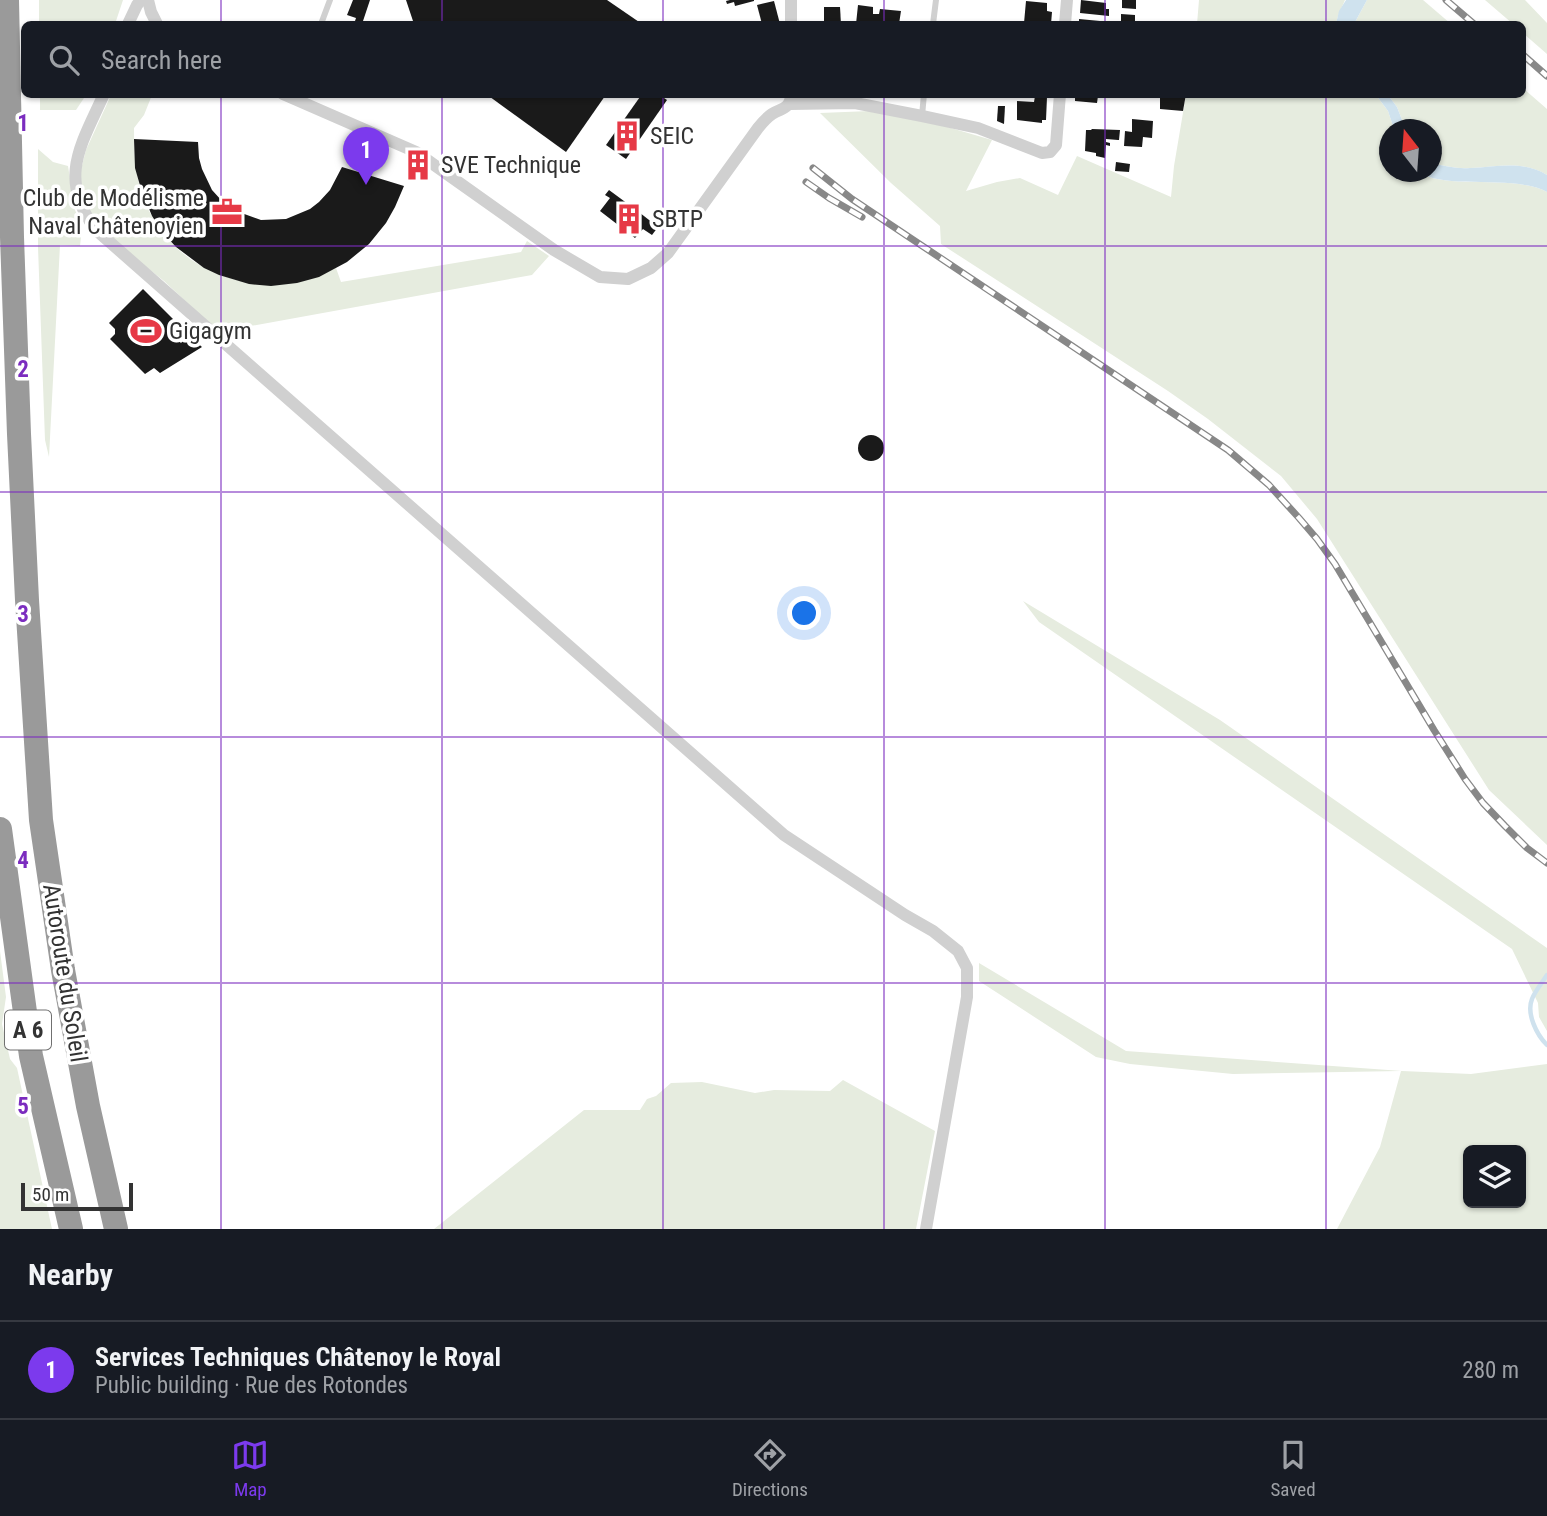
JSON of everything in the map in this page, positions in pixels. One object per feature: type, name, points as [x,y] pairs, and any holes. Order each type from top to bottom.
[{"type":"highway","name":"Autoroute du Soleil","points":[[6,0],[20,447],[41,820],[69,1005],[88,1106],[116,1229]]},
{"type":"highway","name":"Autoroute du Soleil","points":[[0,829],[31,1056],[71,1229]]},
{"type":"street","points":[[129,21],[141,0]]},
{"type":"street","points":[[148,0],[156,21]]},
{"type":"street","points":[[790,0],[791,21]]},
{"type":"street","points":[[1065,21],[1067,0]]},
{"type":"street","points":[[102,98],[75,163],[78,200],[85,216],[96,230],[784,835],[933,931],[958,951],[967,968],[967,997],[926,1229]]},
{"type":"street","points":[[294,98],[416,152],[577,265],[600,277],[628,279],[650,268],[668,253],[758,128],[772,114],[785,109],[791,99],[855,103],[922,116],[978,128],[1046,153],[1056,145],[1060,98]]},
{"type":"lane","points":[[322,21],[330,0]]},
{"type":"lane","points":[[933,21],[936,0]]},
{"type":"lane","points":[[922,116],[924,98]]},
{"type":"shaded area","points":[[39,0],[123,0],[116,21],[39,21]]},
{"type":"shaded area","points":[[1199,0],[1345,0],[1337,21],[1197,21]]},
{"type":"shaded area","points":[[1367,0],[1423,0],[1448,21],[1356,21]]},
{"type":"shaded area","points":[[1485,0],[1525,0],[1547,23],[1547,54],[1526,36],[1526,21],[1510,21]]},
{"type":"shaded area","points":[[1526,91],[1547,109],[1547,175],[1519,166],[1460,168],[1442,165],[1442,119],[1402,119],[1390,98],[1526,98]]},
{"type":"shaded area","points":[[40,98],[84,98],[76,110],[40,110]]},
{"type":"shaded area","points":[[110,98],[151,98],[144,115],[134,128],[137,175],[145,202],[159,228],[178,249],[201,266],[226,277],[253,283],[281,284],[309,279],[336,268],[341,282],[521,252],[527,241],[549,256],[532,275],[234,329],[224,337],[164,281],[106,235],[88,212],[79,177],[86,150]]},
{"type":"shaded area","points":[[1185,98],[1378,98],[1391,119],[1379,119],[1379,182],[1442,182],[1442,180],[1517,184],[1547,192],[1547,845],[1489,790],[1317,519],[1281,476],[1168,391],[941,244],[940,226],[891,183],[820,113],[870,111],[944,126],[992,140],[966,191],[1020,178],[1058,195],[1077,156],[1171,197]]},
{"type":"shaded area","points":[[38,149],[53,162],[68,166],[75,210],[82,227],[80,246],[60,245],[49,457],[45,440],[38,247]]},
{"type":"shaded area","points":[[1023,601],[1220,720],[1547,948],[1547,1031],[1539,1017],[1538,1003],[1512,949],[1039,622]]},
{"type":"shaded area","points":[[0,951],[6,997],[2,1024],[10,1059],[17,1068],[52,1229],[0,1229]]},
{"type":"shaded area","points":[[979,963],[1126,1051],[1471,1074],[1547,1064],[1547,1229],[1337,1229],[1380,1147],[1401,1071],[1233,1074],[1130,1064],[1096,1057],[979,981]]},
{"type":"shaded area","points":[[843,1080],[935,1131],[916,1229],[434,1229],[584,1110],[640,1110],[647,1099],[656,1096],[671,1083],[702,1082],[755,1093],[774,1090],[830,1091]]},
{"type":"water","points":[[1346,0],[1367,0],[1356,21],[1337,21]]},
{"type":"water","points":[[1378,98],[1390,98],[1397,107],[1402,119],[1391,119]]},
{"type":"water","points":[[1442,165],[1460,168],[1529,167],[1547,175],[1547,192],[1517,184],[1444,180]]},
{"type":"building","points":[[353,0],[370,0],[363,21],[355,21],[356,18],[347,15]]},
{"type":"building","points":[[406,0],[607,0],[638,21],[413,21]]},
{"type":"building","points":[[1081,0],[1106,3],[1109,16],[1080,13]]},
{"type":"building","points":[[1122,0],[1136,0],[1136,9],[1122,8]]},
{"type":"building","points":[[726,1],[754,1],[735,6],[734,2],[727,4]]},
{"type":"building","points":[[774,1],[779,21],[761,21],[757,5]]},
{"type":"building","points":[[1026,1],[1047,3],[1047,11],[1052,12],[1051,21],[1024,21]]},
{"type":"building","points":[[858,5],[873,7],[873,14],[879,14],[880,9],[901,11],[899,21],[856,21]]},
{"type":"building","points":[[824,7],[840,7],[841,21],[824,21]]},
{"type":"building","points":[[1121,14],[1135,15],[1135,21],[1121,21]]},
{"type":"building","points":[[492,98],[604,98],[566,152]]},
{"type":"building","name":"SEIC","points":[[639,98],[667,100],[626,159],[606,145]]},
{"type":"building","points":[[1035,98],[1047,98],[1046,120],[1042,120],[1042,123],[1017,120],[1017,101],[1034,102]]},
{"type":"building","points":[[1075,98],[1098,98],[1097,103],[1075,101]]},
{"type":"building","points":[[1160,98],[1185,98],[1183,111],[1160,109]]},
{"type":"building","points":[[998,106],[1005,106],[1004,124],[997,121]]},
{"type":"building","points":[[1132,119],[1153,121],[1152,138],[1143,137],[1142,147],[1124,146],[1125,131],[1132,132]]},
{"type":"building","points":[[1086,130],[1120,130],[1119,140],[1106,139],[1110,146],[1106,145],[1105,158],[1085,151]]},
{"type":"building","points":[[134,139],[198,142],[202,169],[212,190],[236,211],[261,220],[286,219],[310,209],[330,190],[342,167],[404,186],[386,223],[369,244],[347,262],[319,277],[297,283],[271,286],[249,284],[204,268],[176,247],[163,233],[152,216],[141,189],[135,168]]},
{"type":"building","points":[[1116,162],[1130,164],[1129,172],[1115,171]]},
{"type":"building","name":"SBTP","points":[[609,190],[628,204],[631,202],[637,206],[635,209],[658,227],[652,235],[643,229],[635,238],[600,211],[610,198],[605,195]]},
{"type":"building","name":"Gigagym","points":[[143,289],[181,327],[172,335],[181,343],[189,335],[202,347],[160,373],[154,368],[145,374],[110,339],[115,334],[115,329],[109,323]]},
{"type":"building","points":[[871,435],[881,438],[884,448],[881,458],[871,461],[861,458],[858,448],[861,438]]},
{"type":"waterway","points":[[1547,975],[1533,996],[1530,1011],[1536,1030],[1547,1045]]},
{"type":"railway","points":[[1446,0],[1470,21]]},
{"type":"railway","points":[[1526,58],[1547,76]]},
{"type":"railway","points":[[813,168],[852,199],[1228,450],[1269,485],[1317,539],[1335,564],[1465,779],[1505,826],[1547,863]]},
{"type":"railway","points":[[806,182],[862,217]]},
{"type":"place","name":"SEIC","points":[[627,136]]},
{"type":"place","name":"SVE Technique","points":[[418,165]]},
{"type":"place","name":"Services Techniques Châtenoy le Royal","points":[[366,185]]},
{"type":"place","name":"Club de Modélisme Naval Châtenoyien","points":[[227,212]]},
{"type":"place","name":"SBTP","points":[[629,219]]},
{"type":"place","name":"Gigagym","points":[[146,331]]}]
